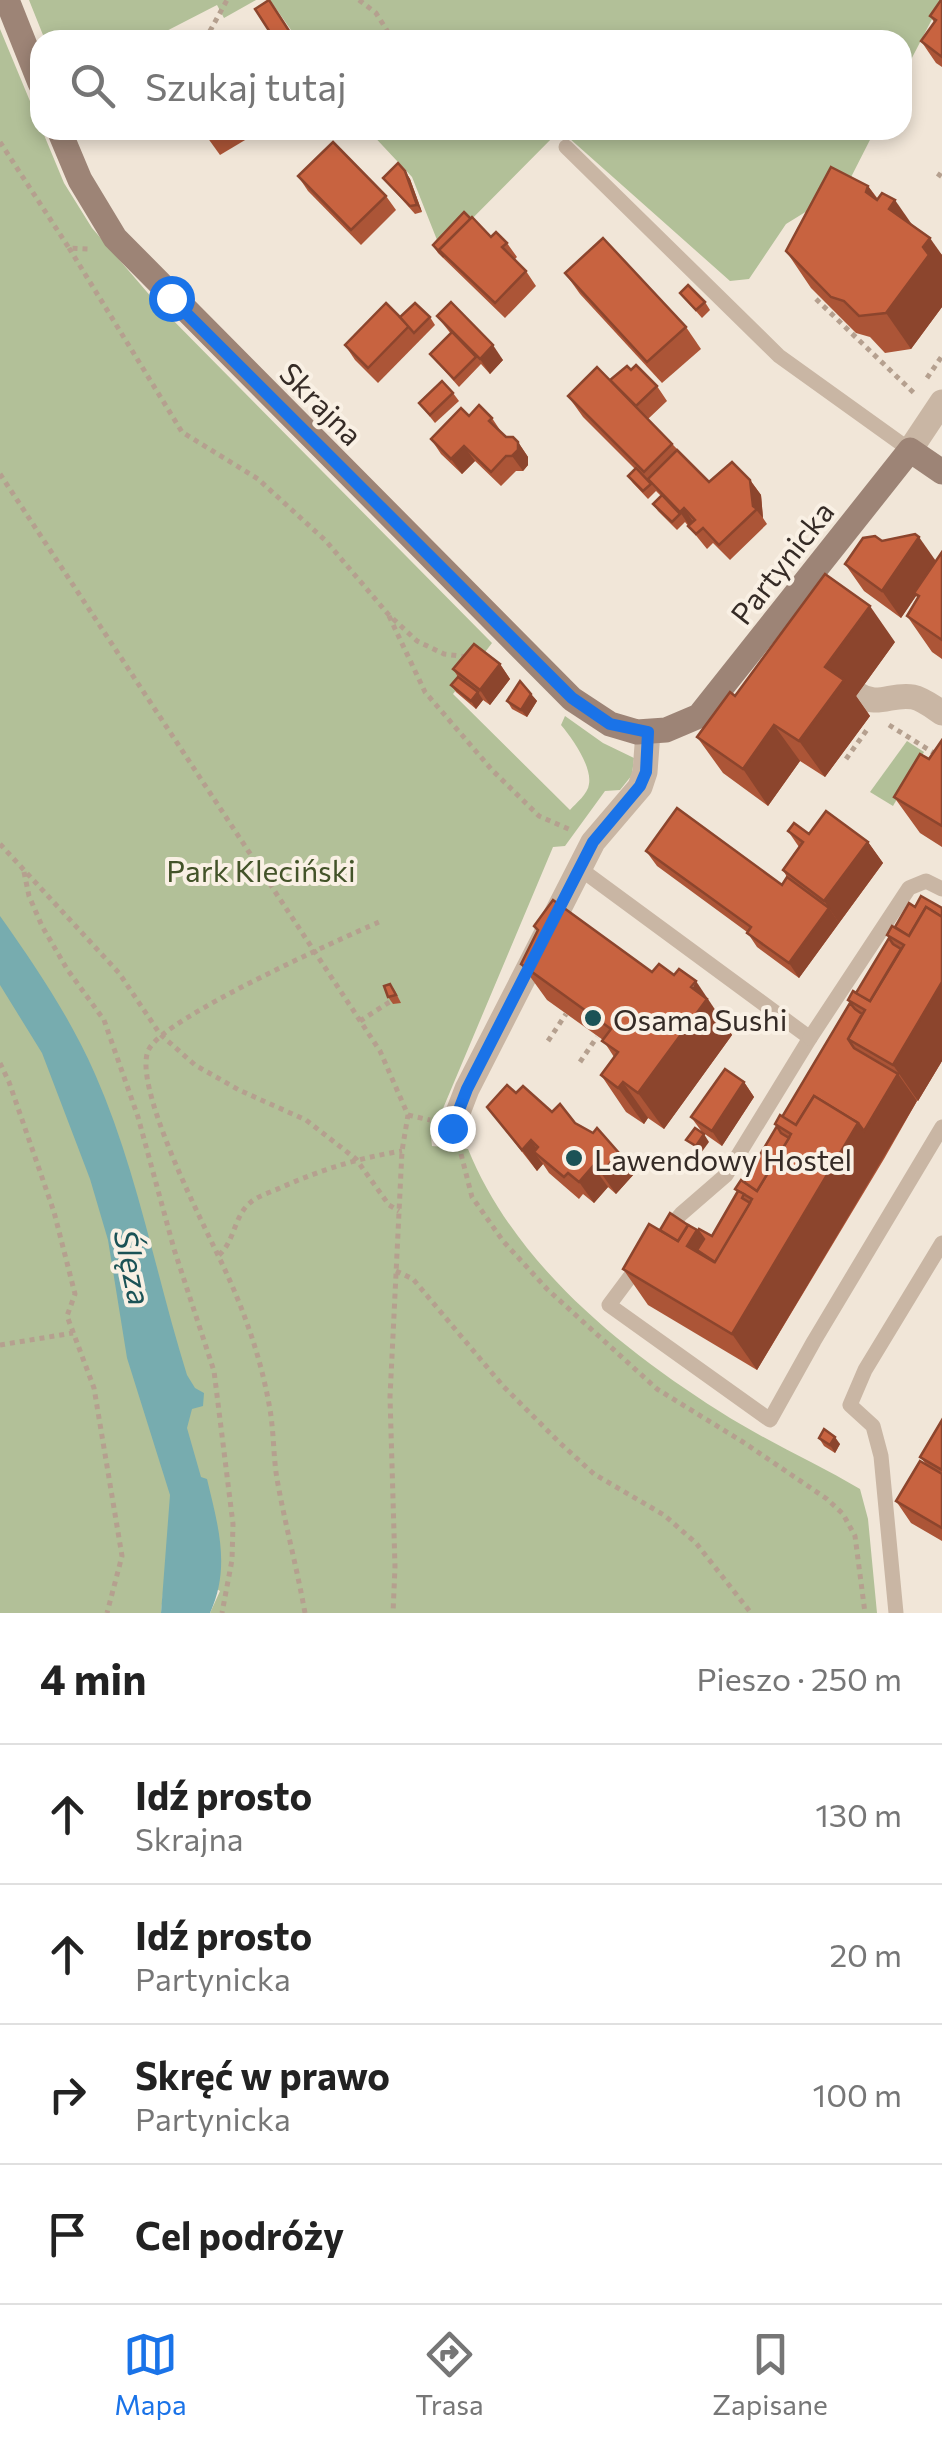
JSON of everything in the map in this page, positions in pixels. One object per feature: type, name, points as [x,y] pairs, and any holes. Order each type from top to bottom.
[{"type":"street","points":[[6,0],[30,58]]},
{"type":"street","name":"Skrajna","points":[[63,140],[80,180],[115,238],[505,633],[572,698],[610,724],[648,732]]},
{"type":"street","name":"Partynicka","points":[[648,732],[666,730],[699,716],[776,635],[901,443],[942,402]]},
{"type":"street","points":[[901,443],[942,472]]},
{"type":"street","points":[[857,694],[878,702],[906,696],[917,698],[942,712]]},
{"type":"street","points":[[452,1128],[467,1089],[593,842],[640,786],[646,772],[648,732]]},
{"type":"lane","points":[[566,146],[778,356],[901,443]]},
{"type":"lane","points":[[579,868],[810,1038]]},
{"type":"lane","points":[[942,889],[926,881],[909,888],[726,1175],[681,1214],[609,1304],[770,1420],[942,1127]]},
{"type":"lane","points":[[896,1613],[882,1456],[872,1426],[850,1405],[865,1370],[942,1242]]},
{"type":"path","points":[[210,30],[226,0]]},
{"type":"path","points":[[359,0],[376,13],[387,30]]},
{"type":"path","points":[[0,142],[182,432],[258,480],[326,541],[388,614],[417,641],[444,654],[471,657],[505,633]]},
{"type":"path","points":[[69,248],[92,250],[115,238]]},
{"type":"path","points":[[816,299],[916,396]]},
{"type":"path","points":[[901,443],[916,396],[942,356]]},
{"type":"path","points":[[0,474],[316,951],[380,1052],[408,1114],[402,1150],[390,1397],[393,1613]]},
{"type":"path","points":[[388,614],[425,692],[492,770],[540,816],[593,842]]},
{"type":"path","points":[[846,759],[872,722],[879,720],[942,758]]},
{"type":"path","points":[[0,844],[119,973],[160,1034],[195,1064],[306,1120],[356,1159],[390,1205],[399,1211]]},
{"type":"path","points":[[24,872],[42,926],[104,1020],[138,1117],[174,1249],[214,1371],[233,1524],[232,1560],[222,1613]]},
{"type":"path","points":[[305,1613],[277,1478],[262,1370],[240,1301],[182,1180],[145,1073],[146,1052],[160,1034],[202,1009],[379,922]]},
{"type":"path","points":[[360,1021],[391,1001]]},
{"type":"path","points":[[548,1041],[566,1014]]},
{"type":"path","points":[[580,1062],[597,1037]]},
{"type":"path","points":[[0,1063],[54,1212],[75,1294],[67,1316],[94,1388],[122,1556],[107,1613]]},
{"type":"path","points":[[218,1256],[228,1248],[250,1202],[316,1172],[402,1150]]},
{"type":"path","points":[[396,1271],[413,1279],[503,1386],[594,1474],[664,1515],[696,1543],[751,1613]]},
{"type":"path","points":[[0,1346],[74,1333]]},
{"type":"green space","points":[[29,0],[256,0],[224,18],[217,5],[168,30],[41,30]]},
{"type":"green space","points":[[270,0],[942,0],[912,58],[912,30],[291,30]]},
{"type":"green space","name":"Park Kleciński","points":[[0,29],[30,101],[30,140],[46,140],[64,183],[92,228],[159,306],[492,643],[453,694],[570,810],[586,791],[589,777],[580,753],[561,725],[565,716],[603,743],[634,758],[632,775],[620,790],[605,791],[565,846],[553,847],[431,1137],[432,1146],[468,1149],[512,1229],[541,1265],[607,1330],[736,1422],[860,1489],[868,1519],[877,1613],[210,1613],[220,1591],[167,1556],[161,1613],[0,1613]]},
{"type":"green space","points":[[377,140],[550,140],[441,250],[412,177]]},
{"type":"green space","points":[[571,140],[870,140],[846,187],[786,224],[749,279],[730,281]]},
{"type":"green space","points":[[907,741],[924,752],[893,806],[870,792]]},
{"type":"water","name":"Ślęza","points":[[0,916],[63,1012],[95,1074],[134,1185],[187,1375],[195,1388],[204,1393],[203,1406],[192,1409],[187,1428],[201,1477],[207,1479],[221,1546],[220,1580],[210,1613],[161,1613],[170,1495],[127,1358],[108,1240],[90,1179],[42,1053],[0,985]]},
{"type":"building","points":[[269,0],[288,30],[269,30],[255,9]]},
{"type":"building","points":[[941,0],[942,57],[921,41],[936,20],[930,16]]},
{"type":"building","points":[[333,142],[386,196],[351,230],[298,176]]},
{"type":"building","points":[[398,163],[405,171],[417,205],[410,206],[383,178]]},
{"type":"building","points":[[831,167],[868,186],[866,192],[877,200],[882,193],[895,200],[889,209],[930,238],[923,247],[929,255],[886,313],[859,316],[844,301],[831,297],[786,251]]},
{"type":"building","points":[[464,212],[471,219],[439,250],[444,257],[433,245]]},
{"type":"building","points":[[472,217],[491,237],[496,232],[507,243],[502,247],[526,271],[495,303],[439,250]]},
{"type":"building","points":[[603,238],[686,327],[647,362],[565,273]]},
{"type":"building","points":[[688,285],[705,302],[696,310],[680,293]]},
{"type":"building","points":[[451,302],[493,345],[480,359],[437,316]]},
{"type":"building","points":[[386,303],[409,326],[368,368],[345,345]]},
{"type":"building","points":[[415,303],[430,317],[414,333],[400,317]]},
{"type":"building","points":[[452,332],[476,357],[454,379],[430,354]]},
{"type":"building","points":[[636,365],[657,386],[636,406],[610,380],[627,366],[631,370]]},
{"type":"building","points":[[597,367],[672,444],[644,472],[568,396]]},
{"type":"building","points":[[442,381],[453,393],[430,415],[419,403]]},
{"type":"building","points":[[479,405],[492,418],[489,421],[518,442],[518,450],[491,472],[464,446],[451,459],[431,439],[461,408],[469,416]]},
{"type":"building","points":[[677,450],[709,482],[732,462],[750,480],[753,506],[757,509],[719,545],[703,528],[696,534],[688,526],[695,520],[684,508],[680,512],[648,479]]},
{"type":"building","points":[[636,468],[651,484],[643,491],[628,476]]},
{"type":"building","points":[[662,495],[680,514],[672,522],[653,504]]},
{"type":"building","points":[[915,534],[919,537],[882,591],[845,564],[863,538],[875,536],[882,541]]},
{"type":"building","points":[[942,552],[942,640],[907,616],[919,596],[914,593]]},
{"type":"building","points":[[825,574],[870,606],[825,667],[844,680],[799,741],[774,725],[743,769],[697,737],[730,692],[735,696]]},
{"type":"building","points":[[474,644],[500,664],[480,690],[453,669]]},
{"type":"building","points":[[458,677],[478,692],[471,701],[451,685]]},
{"type":"building","points":[[520,681],[531,694],[521,710],[507,701]]},
{"type":"building","points":[[942,740],[942,826],[894,797],[920,754],[929,759]]},
{"type":"building","points":[[677,808],[782,885],[787,877],[829,908],[789,963],[747,933],[751,927],[646,851]]},
{"type":"building","points":[[826,811],[868,842],[824,901],[783,870],[803,842],[788,831],[794,823],[809,834]]},
{"type":"building","points":[[921,896],[942,908],[942,917],[926,907],[909,936],[895,927],[909,903],[915,907]]},
{"type":"building","points":[[553,900],[652,972],[659,964],[674,975],[679,969],[696,981],[691,987],[707,999],[638,1093],[623,1082],[618,1088],[601,1075],[618,1052],[602,1041],[611,1029],[521,964],[538,930],[534,926]]},
{"type":"building","points":[[926,907],[942,917],[942,982],[893,1065],[848,1039],[865,1010],[848,1000],[853,991],[870,1001],[904,945],[887,935],[892,926],[909,936]]},
{"type":"building","points":[[889,938],[901,949],[870,1001],[856,993]]},
{"type":"building","points":[[390,984],[396,995],[388,997],[384,986]]},
{"type":"building","points":[[850,1003],[862,1014],[848,1039],[854,1048],[898,1074],[864,1131],[858,1123],[814,1096],[796,1125],[782,1117]]},
{"type":"building","points":[[725,1069],[744,1082],[712,1131],[691,1117]]},
{"type":"building","name":"Lawendowy Hostel","points":[[507,1085],[516,1093],[523,1086],[552,1112],[560,1104],[575,1123],[593,1133],[597,1128],[619,1153],[601,1173],[593,1166],[579,1182],[568,1173],[564,1177],[534,1152],[538,1147],[531,1140],[522,1150],[487,1107]]},
{"type":"building","points":[[814,1096],[858,1123],[732,1334],[623,1269],[649,1224],[678,1241],[688,1225],[697,1230],[687,1246],[714,1262],[752,1199],[735,1189],[741,1180],[757,1191],[791,1134],[775,1124],[780,1115],[796,1125]]},
{"type":"building","points":[[777,1126],[789,1138],[757,1191],[744,1182]]},
{"type":"building","points":[[695,1128],[704,1134],[696,1146],[686,1140]]},
{"type":"building","points":[[738,1191],[750,1203],[715,1262],[697,1250],[704,1239],[698,1231],[712,1236]]},
{"type":"building","points":[[670,1213],[688,1225],[678,1241],[660,1230]]},
{"type":"building","points":[[942,1420],[942,1470],[920,1457]]},
{"type":"building","points":[[824,1429],[835,1437],[830,1445],[819,1438]]},
{"type":"building","points":[[920,1461],[942,1474],[942,1528],[896,1501]]},
{"type":"place","name":"Osama Sushi","points":[[593,1018]]},
{"type":"place","name":"Lawendowy Hostel","points":[[574,1158]]},
{"type":"route","points":[[171,298],[584,709],[623,729],[648,732],[646,772],[640,786],[593,842],[467,1089],[452,1128]]}]
